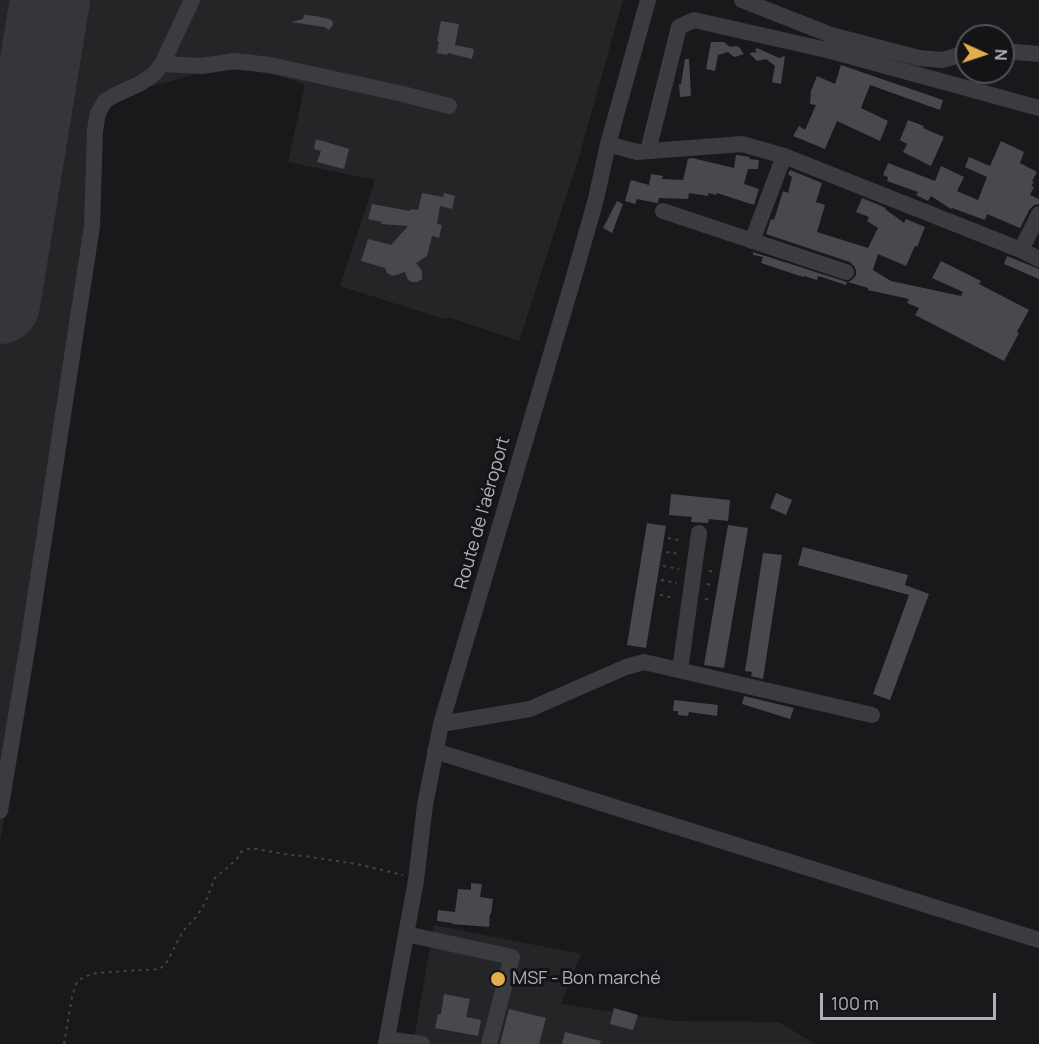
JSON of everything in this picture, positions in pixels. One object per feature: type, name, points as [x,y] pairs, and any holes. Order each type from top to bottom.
[{"type":"street","points":[[0,811],[92,226],[95,130],[98,113],[105,101],[153,75],[162,64],[192,0]]},
{"type":"street","name":"Route de l'aéroport","points":[[387,1041],[441,724],[583,245],[648,0]]},
{"type":"street","points":[[742,0],[831,35],[919,58],[942,60],[955,56]]},
{"type":"street","points":[[648,151],[679,27],[694,20],[831,51],[1039,108]]},
{"type":"street","points":[[1015,52],[1039,54]]},
{"type":"street","points":[[162,64],[202,66],[234,61],[270,65],[449,106]]},
{"type":"street","points":[[608,144],[637,152],[742,144],[783,156],[1039,259]]},
{"type":"street","points":[[752,241],[783,156]]},
{"type":"street","points":[[663,211],[846,272]]},
{"type":"street","points":[[1021,250],[1039,214]]},
{"type":"street","points":[[680,670],[699,533]]},
{"type":"street","points":[[441,724],[530,709],[626,667],[644,662],[872,715]]},
{"type":"street","points":[[435,751],[1039,940]]},
{"type":"street","points":[[406,934],[512,957],[489,1044]]},
{"type":"street","points":[[387,1041],[422,1044]]},
{"type":"path","points":[[663,566],[693,579]]},
{"type":"path","points":[[661,580],[693,579]]},
{"type":"path","points":[[63,1044],[76,984],[83,977],[96,973],[160,969],[167,962],[183,931],[205,903],[215,878],[237,859],[241,852],[257,849],[357,864],[405,875],[416,880]]},
{"type":"shaded area","points":[[0,0],[623,0],[579,157],[519,341],[448,317],[447,320],[340,286],[375,180],[288,162],[305,85],[287,78],[253,71],[227,70],[197,74],[149,87],[123,96],[106,110],[41,612],[0,842]]},
{"type":"shaded area","name":"MSF - Bon marché","points":[[434,925],[581,954],[561,1004],[674,1021],[779,1022],[815,1044],[413,1044]]},
{"type":"building","points":[[304,15],[330,19],[333,25],[329,30],[324,27],[291,22],[303,19]]},
{"type":"building","points":[[441,21],[459,24],[455,45],[474,49],[472,59],[448,53],[447,55],[437,53]]},
{"type":"building","points":[[711,42],[724,42],[730,47],[739,47],[744,54],[735,57],[728,52],[718,55],[715,71],[706,69]]},
{"type":"building","points":[[757,48],[779,58],[785,56],[781,84],[772,82],[775,66],[766,59],[757,61],[749,53],[757,52],[755,50]]},
{"type":"building","points":[[685,59],[689,59],[691,96],[680,97],[679,84],[681,84]]},
{"type":"building","points":[[841,65],[943,100],[940,110],[870,85],[861,108],[888,121],[880,141],[837,121],[825,149],[793,136],[799,126],[805,130],[816,105],[810,104],[811,91],[817,76],[835,84]]},
{"type":"building","points":[[908,120],[944,137],[931,166],[903,152],[907,144],[900,140]]},
{"type":"building","points":[[316,139],[349,149],[344,169],[317,162],[321,151],[314,149]]},
{"type":"building","points":[[1001,141],[1024,152],[1020,163],[1037,172],[1032,181],[1034,182],[1031,186],[1034,187],[1030,195],[1039,199],[1039,204],[1030,209],[1020,228],[987,214],[985,220],[951,209],[931,196],[928,201],[916,195],[918,192],[887,181],[888,177],[883,175],[888,163],[935,181],[941,166],[964,177],[957,191],[978,200],[987,177],[965,167],[969,157],[990,166]]},
{"type":"building","points":[[736,155],[759,160],[758,169],[748,169],[744,184],[759,189],[754,205],[717,193],[716,195],[708,193],[708,196],[689,193],[688,199],[659,198],[657,203],[637,199],[635,204],[625,201],[631,180],[649,185],[651,174],[663,176],[662,179],[683,180],[688,159],[692,158],[734,168]]},
{"type":"building","points":[[790,170],[822,183],[816,202],[825,205],[817,232],[868,248],[878,228],[867,221],[869,217],[856,212],[862,198],[886,208],[904,223],[906,219],[925,227],[906,266],[878,254],[873,270],[891,281],[961,296],[963,292],[932,278],[941,261],[981,281],[979,284],[1029,310],[1004,361],[915,315],[919,308],[907,303],[909,299],[868,290],[868,288],[848,282],[856,275],[856,270],[850,262],[766,234],[771,219],[774,220],[783,191],[788,193],[792,177],[788,174]]},
{"type":"building","points":[[422,193],[443,197],[444,193],[455,196],[452,209],[440,206],[437,224],[442,225],[439,238],[432,236],[427,256],[416,263],[422,271],[422,279],[412,282],[408,280],[405,272],[393,276],[387,273],[385,268],[361,261],[368,239],[391,245],[408,226],[381,224],[382,222],[368,219],[372,204],[410,211],[410,209],[418,210]]},
{"type":"building","points":[[617,201],[623,204],[612,233],[603,228]]},
{"type":"building","points":[[753,252],[847,282],[846,285],[818,276],[817,280],[803,277],[761,263],[763,257],[753,255]]},
{"type":"building","points":[[1007,256],[1039,269],[1039,279],[1004,264]]},
{"type":"building","points":[[776,493],[792,500],[786,515],[770,508]]},
{"type":"building","points":[[671,494],[730,500],[728,521],[709,519],[708,523],[691,522],[692,517],[669,515]]},
{"type":"building","points":[[647,523],[666,526],[646,648],[627,645]]},
{"type":"building","points":[[728,525],[748,528],[724,668],[704,665]]},
{"type":"building","points":[[803,547],[908,575],[905,585],[929,594],[890,700],[873,694],[909,595],[798,565]]},
{"type":"building","points":[[763,553],[782,555],[763,679],[751,676],[752,672],[745,671]]},
{"type":"building","points":[[744,696],[794,708],[790,719],[742,704]]},
{"type":"building","points":[[674,700],[718,705],[717,716],[689,712],[688,716],[678,715],[678,711],[673,711]]},
{"type":"building","points":[[471,883],[482,884],[480,897],[493,899],[489,927],[437,921],[438,910],[455,912],[458,889],[471,890]]},
{"type":"building","points":[[444,994],[470,999],[466,1017],[481,1020],[478,1036],[435,1028],[438,1014],[441,1014]]},
{"type":"building","points":[[614,1008],[638,1015],[633,1030],[610,1024]]},
{"type":"building","points":[[509,1009],[546,1018],[539,1044],[500,1044]]},
{"type":"building","points":[[565,1032],[601,1041],[600,1044],[562,1044]]},
{"type":"runway","points":[[0,304],[50,0]]},
{"type":"place","name":"MSF - Bon marché","points":[[498,979]]}]
